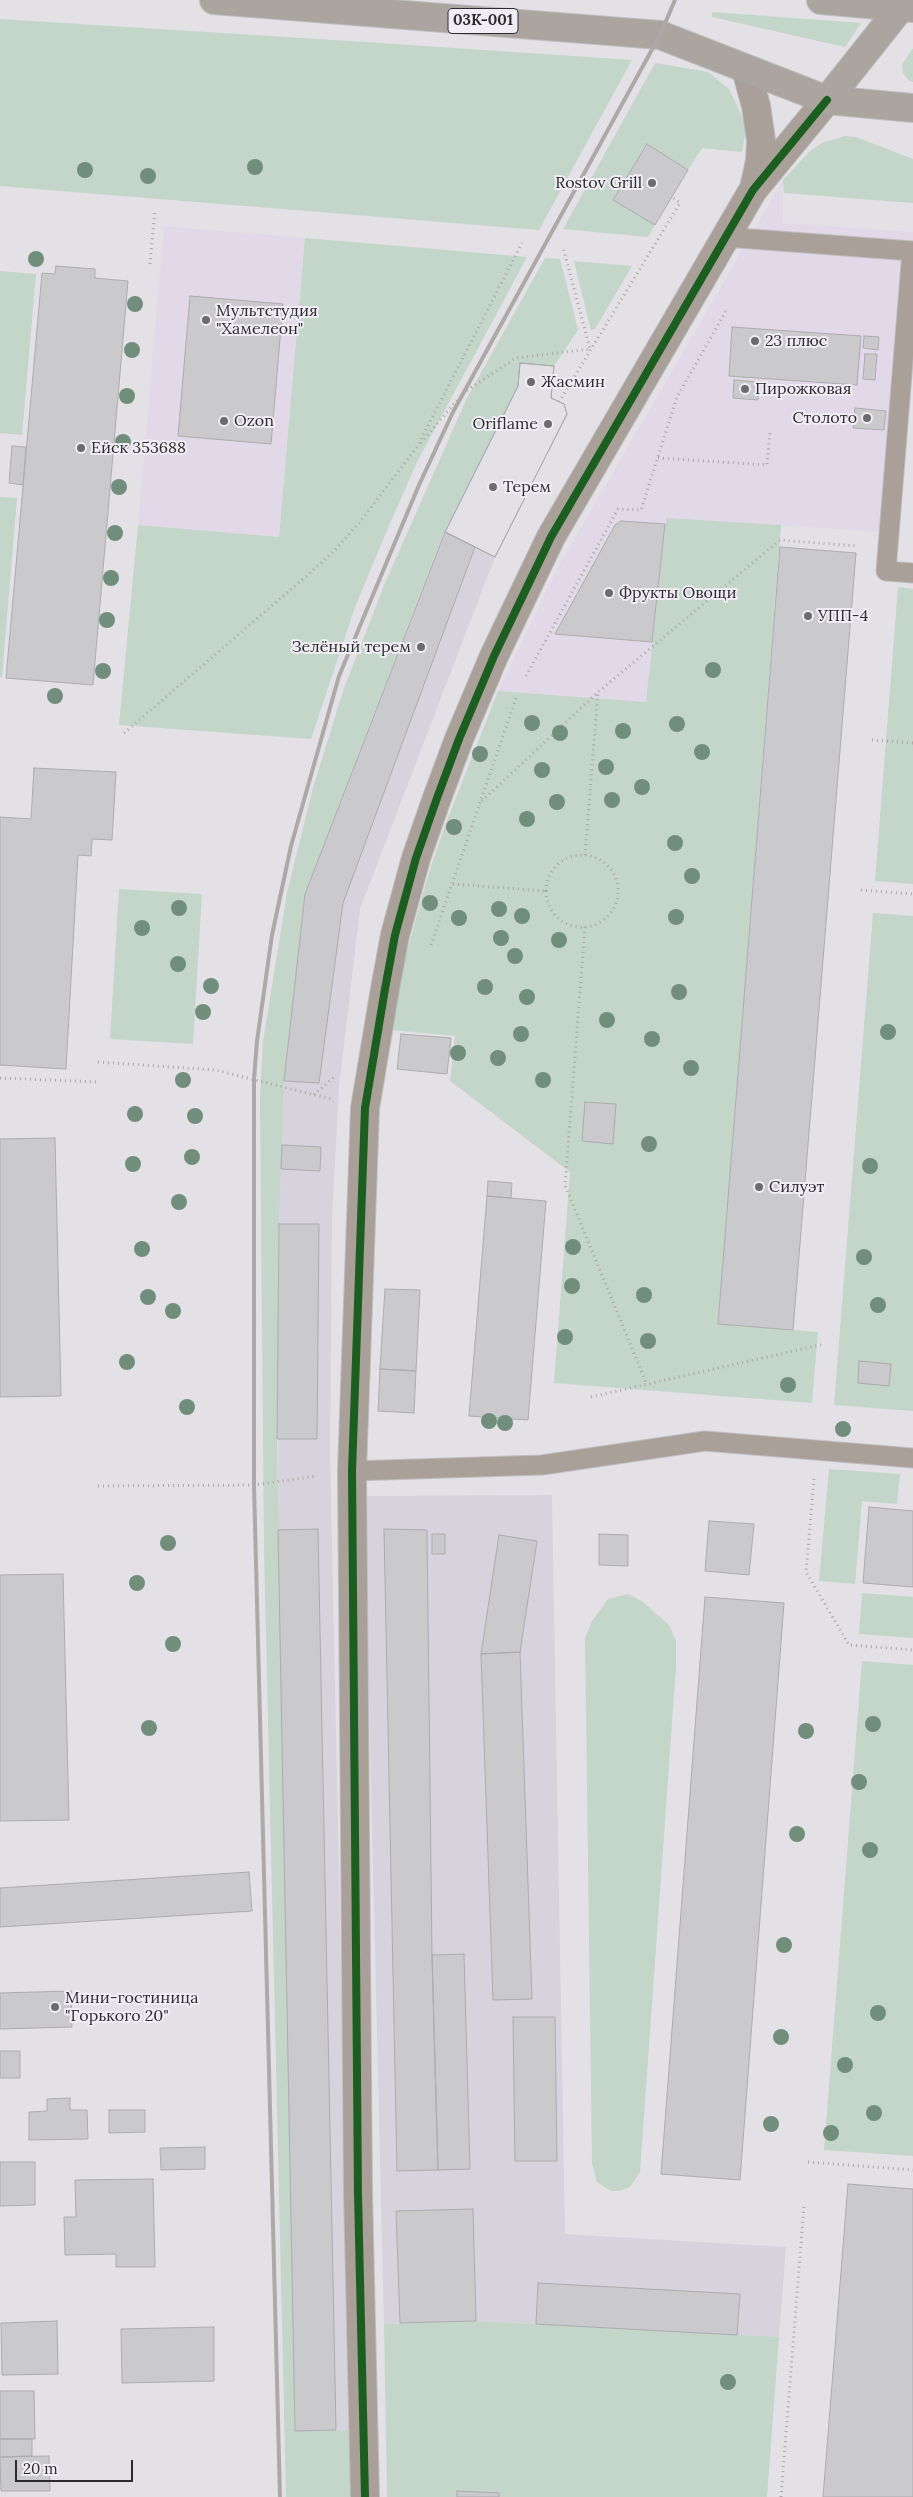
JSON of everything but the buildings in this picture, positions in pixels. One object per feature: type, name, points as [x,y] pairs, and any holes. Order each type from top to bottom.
[{"type":"main road","name":"03К-001","points":[[214,0],[660,35],[827,100],[913,108]]},
{"type":"main road","points":[[821,0],[907,7]]},
{"type":"main road","points":[[827,100],[907,7]]},
{"type":"street","points":[[746,69],[756,106],[761,140],[760,161],[753,190]]},
{"type":"street","points":[[365,2497],[358,2194],[352,1471],[365,1108],[396,935],[416,858],[459,739],[494,656],[551,537],[753,190],[827,100]]},
{"type":"lane","points":[[725,237],[912,250],[886,571],[913,573]]},
{"type":"lane","points":[[352,1471],[542,1466],[705,1442],[913,1458]]},
{"type":"path","points":[[559,402],[680,203],[672,197]]},
{"type":"path","points":[[150,264],[155,210]]},
{"type":"path","points":[[417,447],[522,243]]},
{"type":"path","points":[[563,247],[590,350]]},
{"type":"path","points":[[521,685],[618,509],[641,510],[677,397],[726,311]]},
{"type":"path","points":[[124,733],[335,550],[398,474],[417,447],[464,393],[516,358],[590,350]]},
{"type":"path","points":[[658,458],[767,466],[770,432]]},
{"type":"path","points":[[481,802],[598,692],[780,540],[888,549]]},
{"type":"path","points":[[585,855],[598,692]]},
{"type":"path","points":[[872,740],[913,743]]},
{"type":"path","points":[[585,855],[601,860],[609,867],[617,880],[618,891],[617,901],[609,915],[596,924],[585,927],[569,925],[558,919],[548,903],[546,891],[550,874],[558,864],[574,856],[585,855]]},
{"type":"path","points":[[453,884],[546,891]]},
{"type":"path","points":[[860,890],[913,894]]},
{"type":"path","points":[[585,927],[565,1185],[647,1384]]},
{"type":"path","points":[[98,1062],[215,1070],[365,1108]]},
{"type":"path","points":[[0,1078],[96,1082]]},
{"type":"path","points":[[591,1397],[824,1344]]},
{"type":"path","points":[[816,1450],[806,1572],[849,1645],[913,1650]]},
{"type":"path","points":[[98,1486],[254,1485],[352,1471]]},
{"type":"path","points":[[808,2162],[913,2170]]},
{"type":"path","points":[[781,2497],[804,2205]]},
{"type":"shaded area","points":[[783,180],[783,223],[913,232],[913,361],[899,533],[666,518],[646,702],[498,691],[557,569]]},
{"type":"shaded area","points":[[164,226],[305,238],[279,537],[138,525]]},
{"type":"shaded area","points":[[445,532],[495,557],[360,909],[339,1087],[332,1219],[330,1453],[351,2430],[295,2431],[278,1530],[279,1224],[284,1081],[305,894]]},
{"type":"shaded area","points":[[552,1495],[565,2234],[786,2247],[779,2337],[476,2321],[384,2324],[364,1496]]},
{"type":"green space","points":[[712,12],[861,23],[845,47],[712,17]]},
{"type":"green space","points":[[0,19],[632,60],[539,230],[0,186]]},
{"type":"green space","points":[[912,49],[913,82],[909,81],[903,73],[902,65]]},
{"type":"green space","points":[[655,63],[708,72],[729,89],[743,118],[745,134],[742,152],[702,148],[688,170],[647,145],[614,200],[655,225],[648,237],[563,229]]},
{"type":"green space","points":[[845,136],[856,137],[913,159],[913,203],[784,193],[783,180],[809,152],[822,143]]},
{"type":"green space","points":[[305,238],[527,257],[417,462],[355,607],[311,739],[119,725],[138,525],[279,537]]},
{"type":"green space","points":[[545,258],[560,259],[578,330],[554,366],[520,363],[518,386],[444,532],[305,894],[284,1081],[279,1224],[277,1439],[295,2431],[351,2430],[353,2497],[286,2497],[264,1549],[260,1098],[263,1042],[287,893],[313,788],[343,691],[385,583],[467,398]]},
{"type":"green space","points":[[574,261],[632,266],[595,329],[591,330]]},
{"type":"green space","points":[[0,271],[36,274],[22,435],[0,433]]},
{"type":"green space","points":[[0,497],[17,498],[2,677],[0,677]]},
{"type":"green space","points":[[666,518],[781,525],[718,1324],[818,1332],[812,1403],[554,1383],[570,1172],[450,1081],[455,1036],[392,1030],[396,990],[430,869],[498,691],[646,702]]},
{"type":"green space","points":[[898,587],[913,589],[913,884],[875,881]]},
{"type":"green space","points":[[119,889],[202,894],[193,1044],[110,1039]]},
{"type":"green space","points":[[873,913],[913,916],[913,1411],[834,1405]]},
{"type":"green space","points":[[829,1469],[900,1474],[897,1504],[862,1501],[855,1584],[819,1581]]},
{"type":"green space","points":[[862,1593],[913,1597],[913,1638],[859,1634]]},
{"type":"green space","points":[[628,1594],[643,1602],[669,1625],[676,1641],[676,1667],[640,2172],[630,2187],[619,2191],[611,2191],[597,2182],[592,2164],[585,1638],[592,1621],[608,1599]]},
{"type":"green space","points":[[862,1661],[913,1665],[913,2156],[824,2150]]},
{"type":"green space","points":[[476,2321],[779,2337],[767,2497],[387,2497],[384,2324]]},
{"type":"railway","points":[[280,2497],[254,1485],[254,1079],[257,1041],[272,935],[291,846],[339,676],[419,485],[453,412],[660,35],[675,0]]},
{"type":"cycle path","points":[[365,2497],[358,2194],[352,1471],[365,1108],[395,935],[416,858],[459,739],[494,656],[551,537],[753,190],[827,100]]},
{"type":"place","name":"Rostov Grill","points":[[652,183]]},
{"type":"place","name":"Мультстудия \"Хамелеон\"","points":[[206,320]]},
{"type":"place","name":"23 плюс","points":[[755,341]]},
{"type":"place","name":"Жасмин","points":[[531,382]]},
{"type":"place","name":"Пирожковая","points":[[745,389]]},
{"type":"place","name":"Столото","points":[[867,418]]},
{"type":"place","name":"Ozon","points":[[224,421]]},
{"type":"place","name":"Oriflame","points":[[548,424]]},
{"type":"place","name":"Ейск 353688","points":[[81,448]]},
{"type":"place","name":"Терем","points":[[493,487]]},
{"type":"place","name":"Фрукты Овощи","points":[[609,593]]},
{"type":"place","name":"УПП-4","points":[[808,616]]},
{"type":"place","name":"Зелёный терем","points":[[421,647]]},
{"type":"place","name":"Силуэт","points":[[759,1187]]},
{"type":"place","name":"Мини-гостиница \"Горького 20\"","points":[[55,2007]]}]
